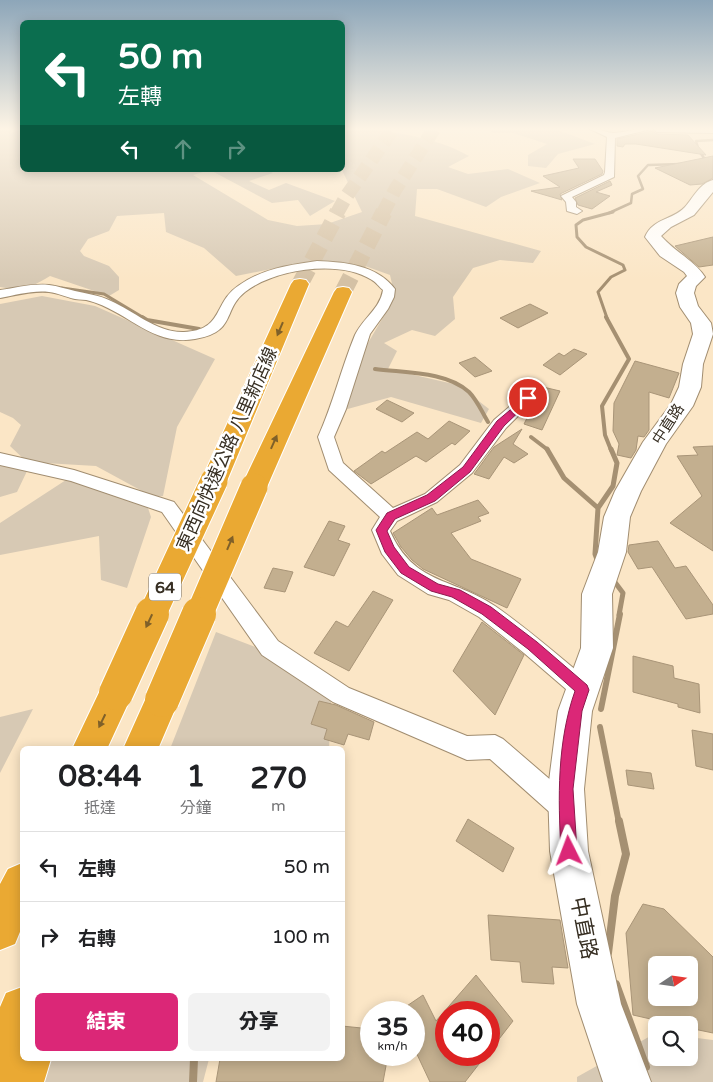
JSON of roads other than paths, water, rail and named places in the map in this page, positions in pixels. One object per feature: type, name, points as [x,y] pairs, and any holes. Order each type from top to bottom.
[{"type":"highway","name":"東西向快速公路 八里新店線","points":[[90,746],[214,482],[300,284]]},
{"type":"highway","name":"64","points":[[141,746],[254,487],[343,292]]},
{"type":"highway","points":[[0,929],[20,887]]},
{"type":"highway","points":[[0,1059],[20,1014]]},
{"type":"highway","points":[[20,1082],[27,1061]]},
{"type":"street","points":[[577,211],[571,209],[571,202],[566,196],[603,179]]},
{"type":"street","name":"中直路","points":[[627,1082],[599,1004],[569,851],[566,789],[575,711],[597,648],[602,579],[612,552],[617,517],[624,499],[655,442],[682,406],[690,387],[693,364],[703,334],[701,323],[689,307],[685,293],[688,284],[696,277],[692,268],[666,252],[654,237],[655,232],[665,224],[689,212],[713,184]]},
{"type":"street","points":[[0,294],[46,288],[97,298],[162,332],[192,336],[216,328],[239,290],[270,274],[300,266],[338,266],[363,271],[380,279],[389,289],[388,297],[364,334],[354,357],[338,409],[326,437],[334,466],[391,516]]},
{"type":"street","points":[[528,398],[500,424],[466,469],[431,498],[391,516],[381,530],[389,549],[405,570],[435,588],[455,594],[486,611],[532,646],[582,690]]},
{"type":"street","points":[[0,459],[74,476],[168,506],[270,648],[341,695],[467,748],[495,747],[566,810],[569,851]]},
{"type":"waterway","points":[[609,213],[631,203],[632,194],[643,189],[639,179]]},
{"type":"waterway","points":[[607,318],[598,292],[611,277],[625,270],[623,265],[586,247],[577,237],[576,225],[583,220],[613,212]]},
{"type":"waterway","points":[[62,288],[104,294],[144,318]]},
{"type":"waterway","points":[[142,317],[147,320],[199,329]]},
{"type":"waterway","points":[[606,317],[629,359],[602,406],[605,435],[611,450]]},
{"type":"waterway","points":[[375,369],[424,374],[449,380],[460,385],[472,395],[488,422]]},
{"type":"waterway","points":[[531,437],[547,449]]},
{"type":"waterway","points":[[547,449],[564,478],[598,508]]},
{"type":"waterway","points":[[598,508],[613,486],[617,463],[611,449]]},
{"type":"waterway","points":[[598,508],[595,554],[598,562]]},
{"type":"waterway","points":[[611,577],[623,593],[619,615]]},
{"type":"waterway","points":[[601,709],[620,614]]},
{"type":"waterway","points":[[600,727],[619,823]]},
{"type":"waterway","points":[[608,953],[615,896],[626,854],[619,821]]},
{"type":"waterway","points":[[616,984],[646,1067]]},
{"type":"waterway","points":[[193,1082],[194,1061]]},
{"type":"tunnel","points":[[337,213],[358,179]]},
{"type":"tunnel","points":[[383,213],[402,179]]},
{"type":"tunnel","points":[[300,284],[338,212]]},
{"type":"tunnel","points":[[343,292],[384,212]]}]
